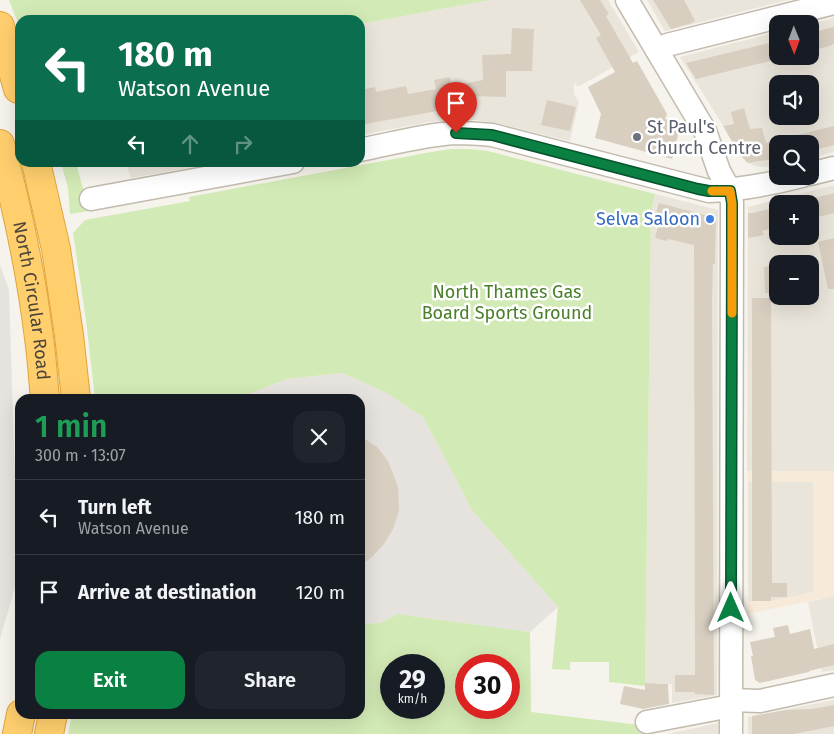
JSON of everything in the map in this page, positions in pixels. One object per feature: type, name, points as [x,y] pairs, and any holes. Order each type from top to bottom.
[{"type":"highway","points":[[0,26],[15,78]]},
{"type":"highway","points":[[0,44],[15,82]]},
{"type":"highway","name":"North Circular Road","points":[[2,156],[26,254],[40,338],[45,394]]},
{"type":"highway","name":"North Circular Road","points":[[37,167],[56,248],[70,335],[76,394]]},
{"type":"highway","points":[[17,734],[20,719]]},
{"type":"highway","points":[[49,734],[52,719]]},
{"type":"street","points":[[628,0],[705,131],[723,151],[733,172],[730,191],[732,208],[731,734]]},
{"type":"street","points":[[657,50],[667,45],[834,3]]},
{"type":"street","points":[[365,149],[456,133],[492,135],[709,191],[730,191],[769,183]]},
{"type":"street","points":[[91,199],[266,167]]},
{"type":"street","points":[[819,172],[834,168]]},
{"type":"street","points":[[647,722],[731,703],[760,701],[834,685]]},
{"type":"shaded area","points":[[490,0],[608,0],[639,52],[578,87],[574,82],[574,94],[579,102],[570,141],[495,123],[474,120],[429,122],[365,134],[365,23]]},
{"type":"shaded area","points":[[647,0],[788,0],[665,31]]},
{"type":"shaded area","points":[[834,18],[834,152],[819,156],[819,135],[769,135],[769,166],[755,166],[746,162],[680,57],[769,34],[769,65],[819,65],[819,22]]},
{"type":"shaded area","points":[[128,167],[194,167],[131,178]]},
{"type":"shaded area","points":[[834,185],[834,471],[747,471],[748,207],[769,202],[769,245],[819,245],[819,195],[795,195]]},
{"type":"shaded area","points":[[655,194],[718,210],[717,695],[672,703],[672,684],[645,683],[651,213]]},
{"type":"shaded area","points":[[0,265],[9,290],[15,481],[15,587],[0,639]]},
{"type":"shaded area","points":[[342,373],[385,392],[423,417],[471,509],[558,607],[530,632],[397,614],[380,623],[365,624],[365,394],[249,394],[287,379]]},
{"type":"shaded area","points":[[747,471],[834,471],[834,596],[748,614],[748,601],[771,601],[813,592],[813,482],[748,482]]},
{"type":"shaded area","points":[[748,482],[813,482],[813,593],[771,601],[748,601]]},
{"type":"shaded area","points":[[834,596],[834,670],[822,672],[808,602]]},
{"type":"shaded area","points":[[834,700],[834,734],[748,734],[748,717]]},
{"type":"shaded area","points":[[718,723],[718,734],[667,734]]},
{"type":"green space","points":[[9,0],[490,0],[365,23],[365,15],[15,15]]},
{"type":"green space","name":"North Thames Gas Board Sports Ground","points":[[451,149],[488,151],[655,194],[651,213],[645,686],[609,682],[609,662],[570,662],[570,670],[552,669],[558,607],[471,509],[423,417],[385,392],[342,373],[287,379],[249,394],[94,394],[73,233],[85,220],[190,201],[189,197],[350,167],[365,167],[365,164]]},
{"type":"green space","points":[[62,167],[77,167],[89,211],[70,214],[68,188]]},
{"type":"green space","points":[[397,614],[530,632],[531,712],[639,725],[642,734],[68,734],[71,719],[365,719],[365,624],[380,623]]},
{"type":"building","points":[[580,0],[600,0],[609,14],[606,16],[633,63],[637,61],[667,114],[665,119],[675,122],[674,127],[678,135],[672,159],[595,138],[601,114],[588,87],[615,72],[596,38],[601,35]]},
{"type":"building","points":[[653,0],[684,0],[695,21],[671,29]]},
{"type":"building","points":[[834,27],[834,44],[819,49],[819,31]]},
{"type":"building","points":[[512,28],[534,29],[532,71],[506,71],[506,97],[469,96],[470,105],[365,124],[365,89],[375,87],[376,92],[406,86],[408,94],[436,89],[434,80],[450,77],[451,86],[483,80],[482,55],[511,54]]},
{"type":"building","points":[[769,43],[769,61],[696,79],[686,63]]},
{"type":"building","points":[[547,100],[576,107],[570,131],[541,125]]},
{"type":"building","points":[[744,108],[750,129],[762,128],[766,143],[769,142],[769,160],[748,163],[742,157],[738,144],[734,145],[723,126],[734,124],[731,112]]},
{"type":"building","points":[[834,126],[834,145],[819,149],[819,135],[797,135]]},
{"type":"building","points":[[834,193],[834,213],[819,217],[819,197]]},
{"type":"building","points":[[659,203],[716,218],[712,297],[714,695],[695,694],[695,692],[675,692],[675,675],[695,675],[694,245],[655,238],[659,223],[654,221]]},
{"type":"building","points":[[769,209],[769,229],[762,231],[764,235],[748,238],[748,213]]},
{"type":"building","points":[[834,238],[834,289],[828,289],[819,242]]},
{"type":"building","points":[[769,266],[769,293],[765,293],[764,267]]},
{"type":"building","points":[[752,298],[769,298],[769,305],[771,305],[772,583],[787,583],[787,597],[771,597],[771,601],[752,601]]},
{"type":"building","points":[[365,439],[377,447],[388,461],[398,487],[399,511],[393,529],[384,544],[365,562]]},
{"type":"building","points":[[788,625],[790,634],[810,629],[814,649],[834,644],[834,665],[760,683],[755,680],[750,642],[775,637],[773,628]]},
{"type":"building","points":[[645,683],[668,684],[669,704],[643,709],[620,704],[624,686],[645,690]]},
{"type":"building","points":[[834,705],[834,726],[794,734],[752,734],[752,716]]},
{"type":"slow traffic","points":[[712,191],[730,191],[732,203],[732,313]]},
{"type":"place","name":"St Paul's Church Centre","points":[[637,137]]},
{"type":"place","name":"Selva Saloon","points":[[710,219]]},
{"type":"route","points":[[456,133],[492,135],[698,189],[730,191],[732,203],[731,608]]}]
